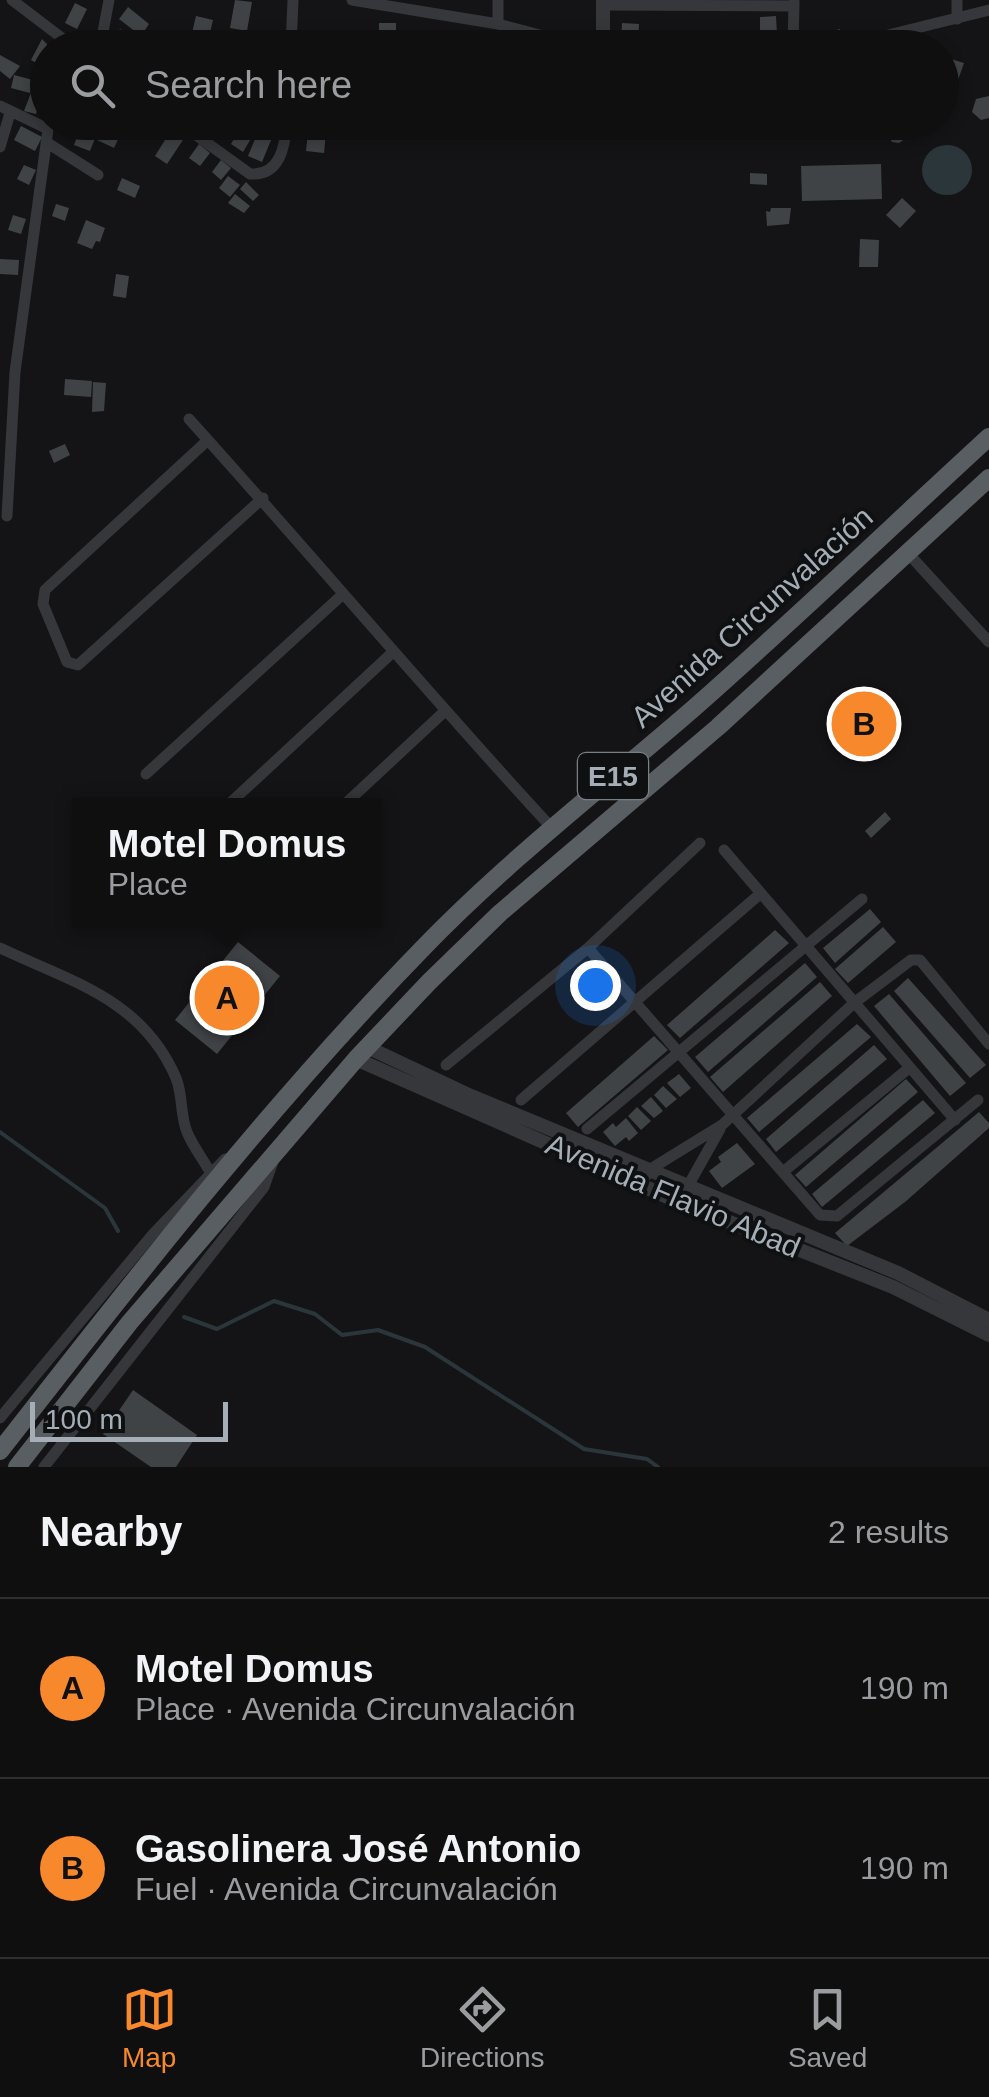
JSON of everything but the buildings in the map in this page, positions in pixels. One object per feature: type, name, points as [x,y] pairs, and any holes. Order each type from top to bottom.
[{"type":"highway","name":"Avenida Circunvalación","points":[[0,1451],[116,1303],[256,1135],[344,1031],[425,945],[551,827],[642,753],[850,566],[989,436]]},
{"type":"highway","name":"Avenida Circunvalación","points":[[16,1467],[130,1322],[362,1053],[500,912],[758,690],[989,478]]},
{"type":"highway","points":[[850,566],[867,588]]},
{"type":"highway","points":[[738,666],[758,690]]},
{"type":"highway","points":[[642,753],[658,776]]},
{"type":"street","points":[[12,0],[48,30]]},
{"type":"street","points":[[104,30],[110,0]]},
{"type":"street","points":[[292,30],[293,0]]},
{"type":"street","points":[[352,0],[521,30]]},
{"type":"street","points":[[498,0],[498,24]]},
{"type":"street","points":[[957,0],[957,19]]},
{"type":"street","points":[[603,30],[602,3],[794,3],[793,30]]},
{"type":"street","points":[[911,30],[989,10]]},
{"type":"street","points":[[0,147],[5,110],[30,122]]},
{"type":"street","points":[[7,516],[6,409],[47,140]]},
{"type":"street","points":[[58,140],[98,175]]},
{"type":"street","points":[[203,140],[250,174],[261,175],[272,170],[286,140]]},
{"type":"street","points":[[189,419],[263,498],[342,596],[551,827]]},
{"type":"street","points":[[208,440],[48,586],[43,604],[67,662],[78,665],[263,498]]},
{"type":"street","points":[[907,552],[989,642]]},
{"type":"street","points":[[146,774],[342,596]]},
{"type":"street","points":[[235,798],[393,652]]},
{"type":"street","points":[[352,798],[445,711]]},
{"type":"street","points":[[446,1065],[588,948],[700,843]]},
{"type":"street","points":[[724,850],[955,1120]]},
{"type":"street","points":[[522,1100],[760,894]]},
{"type":"street","points":[[587,1129],[862,899]]},
{"type":"street","points":[[0,948],[107,998],[135,1016],[161,1049],[177,1082],[187,1131],[210,1172]]},
{"type":"street","points":[[588,948],[820,1215],[837,1216],[978,1100]]},
{"type":"street","points":[[679,1202],[732,1114],[854,1003],[916,958],[989,1044]]},
{"type":"street","name":"Avenida Flavio Abad","points":[[362,1053],[912,1280],[989,1320]]},
{"type":"street","name":"Avenida Flavio Abad","points":[[362,1053],[641,1185],[893,1287],[989,1335]]},
{"type":"street","points":[[783,1172],[909,1068]]},
{"type":"street","points":[[641,1185],[649,1170],[722,1125]]},
{"type":"street","name":"Avenida Circunvalación","points":[[0,1418],[152,1234],[210,1172],[256,1135]]},
{"type":"street","name":"Avenida Circunvalación","points":[[44,1467],[264,1187],[278,1150]]},
{"type":"shaded area","points":[[947,145],[964,153],[972,170],[964,187],[947,195],[930,187],[922,170],[930,153]]},
{"type":"waterway","points":[[0,1132],[105,1208],[118,1231]]},
{"type":"waterway","points":[[184,1317],[217,1329],[274,1301],[315,1314],[342,1335],[378,1330],[425,1347],[584,1449],[647,1459],[658,1467]]},
{"type":"place","name":"Gasolinera José Antonio","points":[[864,724]]},
{"type":"place","name":"Motel Domus","points":[[227,998]]}]
